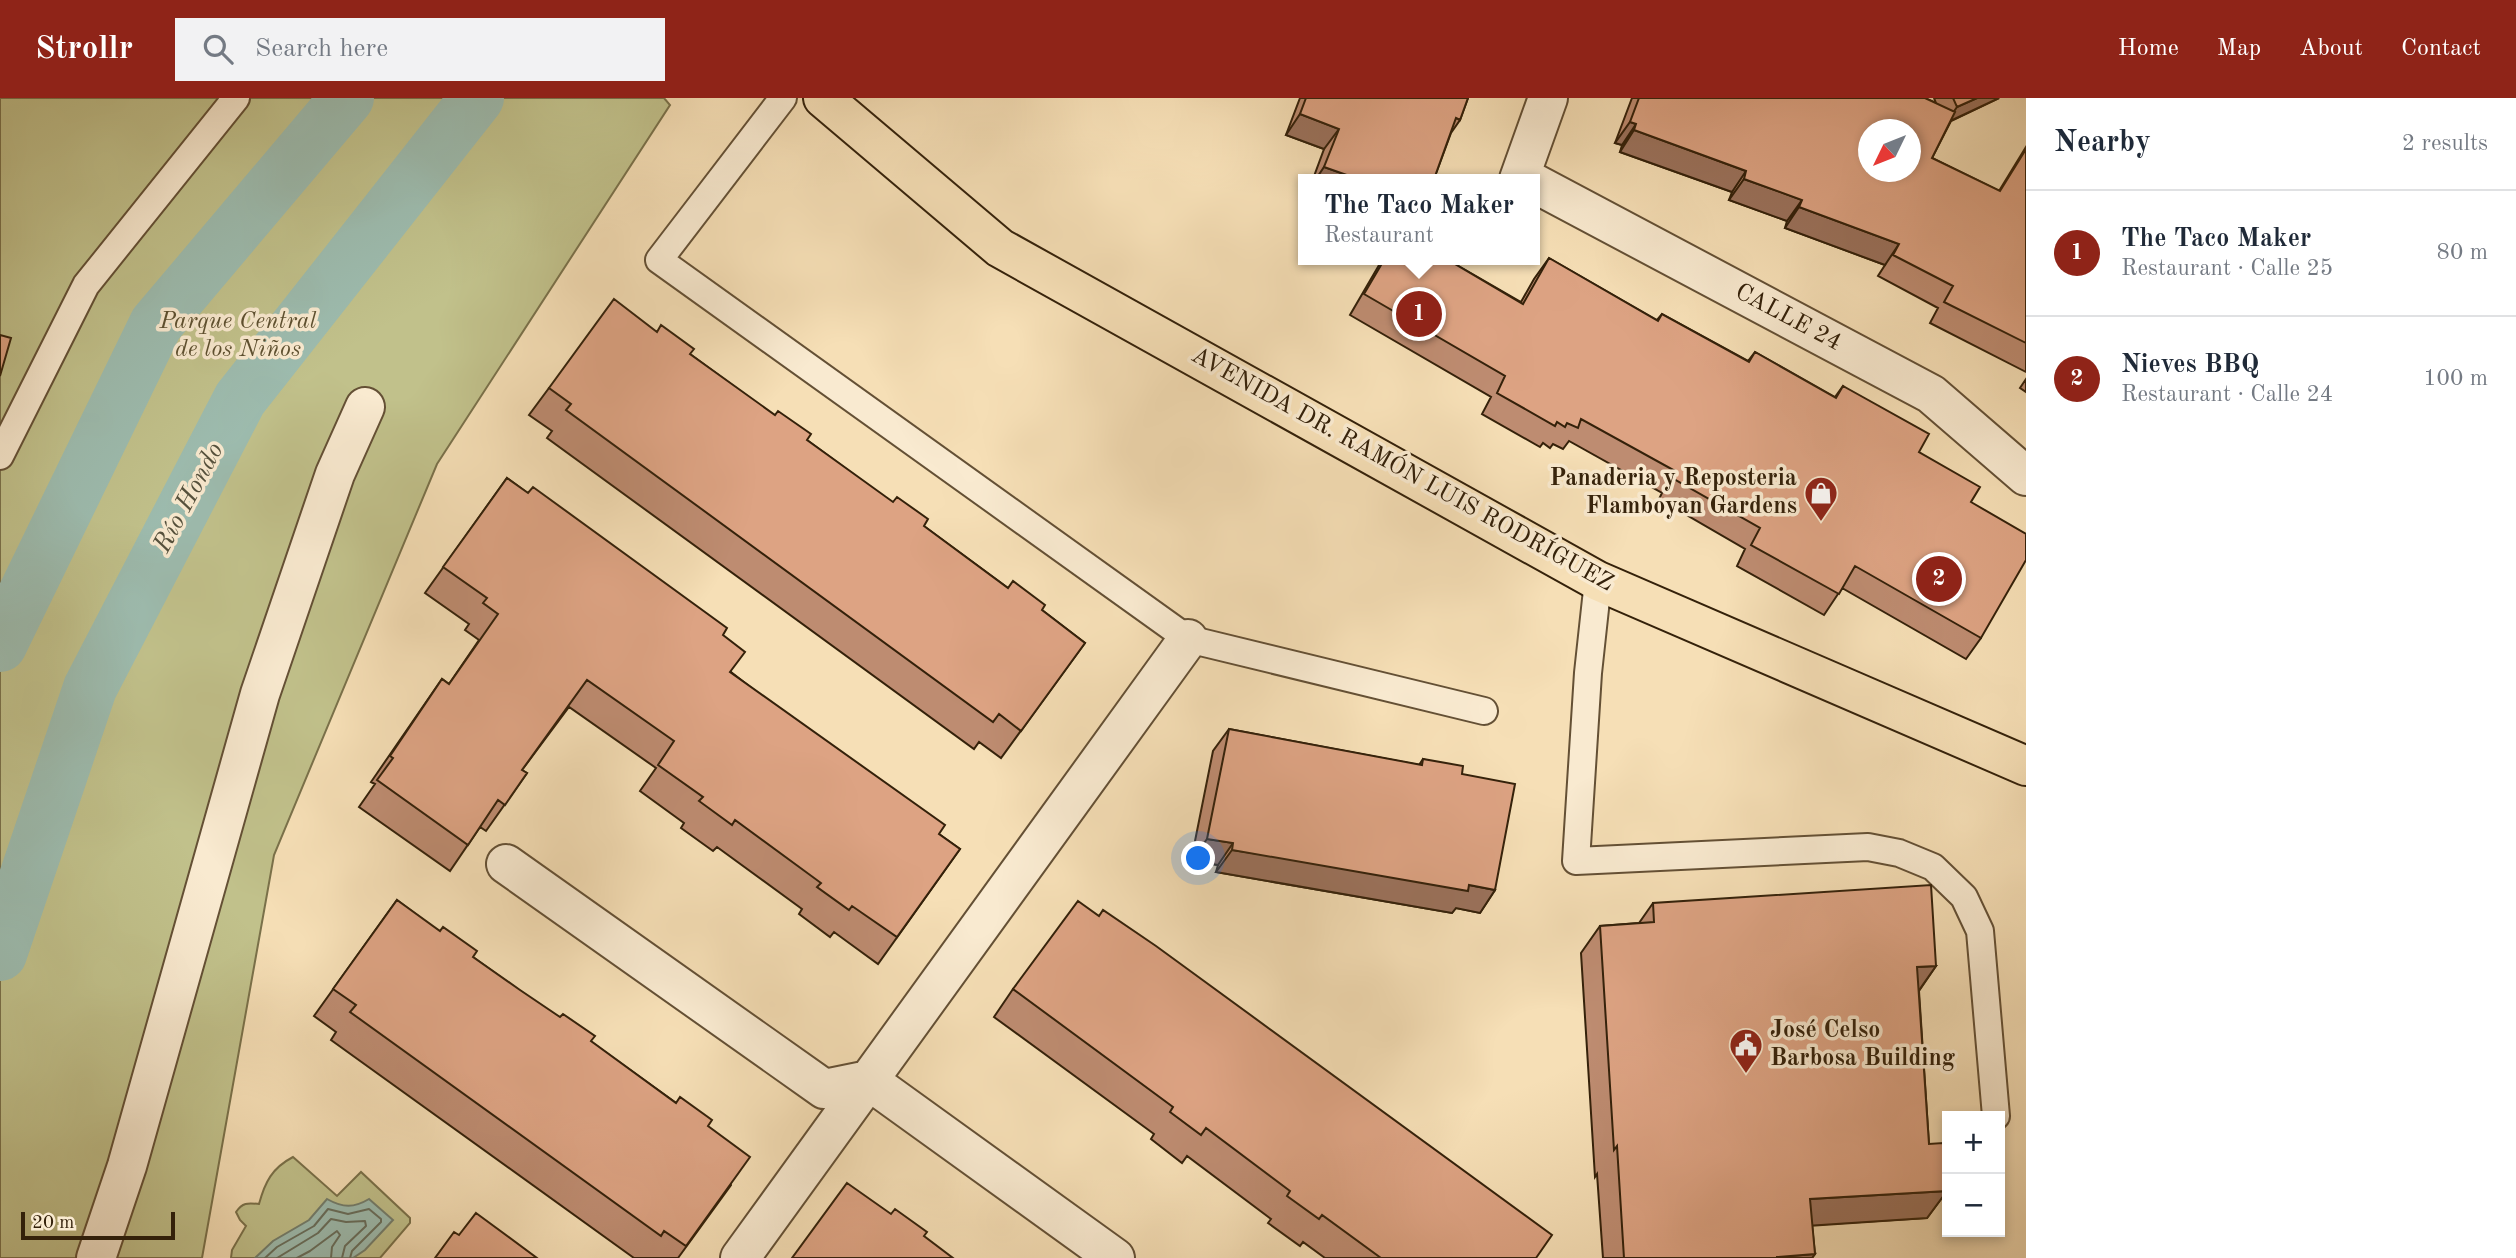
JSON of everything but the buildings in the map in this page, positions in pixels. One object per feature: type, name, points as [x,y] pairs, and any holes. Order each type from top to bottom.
[{"type":"main road","name":"AVENIDA DR. RAMÓN LUIS RODRÍGUEZ","points":[[823,98],[1000,248],[1598,581],[2026,766]]},
{"type":"street","points":[[1526,174],[1548,98]]},
{"type":"street","name":"CALLE 24","points":[[1540,187],[1931,394],[2026,476]]},
{"type":"street","points":[[96,1258],[127,1166],[260,694],[335,474],[365,407]]},
{"type":"street","points":[[740,1258],[1188,639]]},
{"type":"street","points":[[506,864],[824,1089],[868,1080],[1115,1258]]},
{"type":"lane","points":[[0,456],[86,285],[236,98]]},
{"type":"lane","points":[[783,98],[659,260],[1188,639],[1484,711]]},
{"type":"lane","points":[[1598,581],[1588,673],[1576,861],[1868,847],[1899,853],[1933,867],[1964,897],[1980,930],[1996,1111]]},
{"type":"green space","name":"Parque Central de los Niños","points":[[0,98],[664,98],[670,105],[437,464],[274,855],[202,1258],[0,1258]]},
{"type":"green space","points":[[293,1157],[337,1196],[361,1172],[410,1218],[410,1223],[380,1258],[231,1258],[232,1250],[246,1226],[236,1212],[246,1204],[259,1204],[270,1176]]},
{"type":"water","points":[[327,1199],[348,1206],[369,1199],[393,1220],[365,1250],[353,1258],[255,1258],[273,1241],[309,1220]]},
{"type":"waterway","name":"Río Hondo","points":[[0,645],[156,324],[347,98]]},
{"type":"waterway","name":"Río Hondo","points":[[0,954],[90,688],[240,399],[477,98]]},
{"type":"place","name":"The Taco Maker","points":[[1419,314]]},
{"type":"place","name":"Panaderia y Reposteria Flamboyan Gardens","points":[[1821,523]]},
{"type":"place","name":"Nieves BBQ","points":[[1939,579]]},
{"type":"place","name":"José Celso Barbosa Building","points":[[1746,1075]]}]
